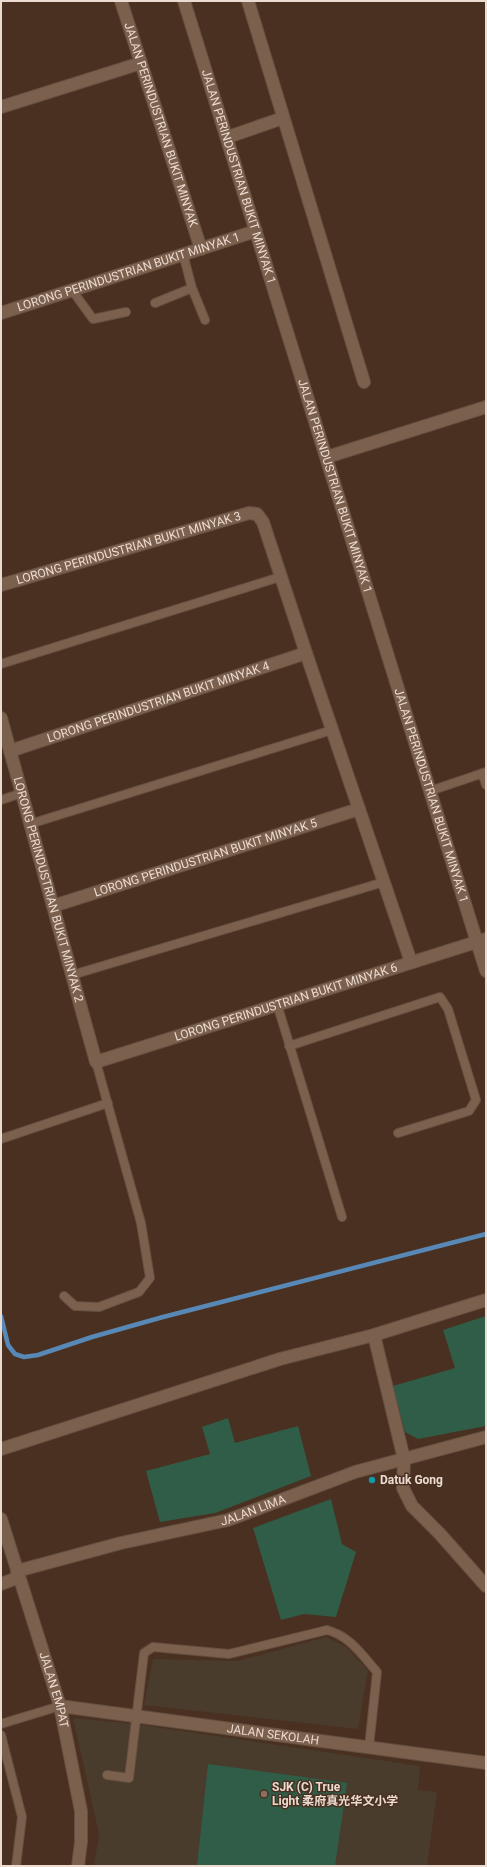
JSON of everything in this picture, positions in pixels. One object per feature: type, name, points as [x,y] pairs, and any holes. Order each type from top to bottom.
[{"type":"street","name":"JALAN PERINDUSTRIAN BUKIT MINYAK","points":[[121,1],[201,249]]},
{"type":"street","name":"JALAN PERINDUSTRIAN BUKIT MINYAK 1","points":[[184,1],[328,457],[430,790],[481,940],[486,971]]},
{"type":"street","points":[[248,1],[364,382]]},
{"type":"street","points":[[1,107],[141,63]]},
{"type":"street","points":[[228,137],[283,118]]},
{"type":"street","name":"LORONG PERINDUSTRIAN BUKIT MINYAK 1","points":[[1,313],[256,231]]},
{"type":"street","points":[[328,457],[486,407]]},
{"type":"street","name":"LORONG PERINDUSTRIAN BUKIT MINYAK 3","points":[[1,585],[249,513],[258,514],[263,522],[280,577]]},
{"type":"street","points":[[280,577],[411,962]]},
{"type":"street","name":"LORONG PERINDUSTRIAN BUKIT MINYAK 4","points":[[10,751],[306,653]]},
{"type":"street","name":"LORONG PERINDUSTRIAN BUKIT MINYAK 2","points":[[1,718],[96,1062]]},
{"type":"street","name":"LORONG PERINDUSTRIAN BUKIT MINYAK 5","points":[[53,906],[359,810]]},
{"type":"street","name":"LORONG PERINDUSTRIAN BUKIT MINYAK 6","points":[[96,1062],[481,940]]},
{"type":"street","points":[[1,1449],[280,1359],[374,1335],[486,1300]]},
{"type":"street","points":[[374,1335],[404,1459],[403,1488],[412,1506],[440,1534],[486,1586]]},
{"type":"street","name":"JALAN LIMA","points":[[1,1584],[18,1574],[121,1543],[228,1520],[355,1472],[486,1437]]},
{"type":"street","name":"JALAN EMPAT","points":[[1,1519],[60,1706],[81,1811],[82,1842],[78,1866]]},
{"type":"street","name":"JALAN SEKOLAH","points":[[60,1706],[486,1762]]},
{"type":"lane","points":[[183,254],[192,288],[205,320]]},
{"type":"lane","points":[[155,303],[192,288]]},
{"type":"lane","points":[[72,290],[93,319],[126,312]]},
{"type":"lane","points":[[1,664],[280,577]]},
{"type":"lane","points":[[30,824],[332,730]]},
{"type":"lane","points":[[430,790],[484,773],[486,785]]},
{"type":"lane","points":[[1,800],[22,793]]},
{"type":"lane","points":[[72,975],[384,882]]},
{"type":"lane","points":[[289,1046],[440,997],[448,1009],[476,1100],[470,1111],[398,1133]]},
{"type":"lane","points":[[277,1004],[342,1217]]},
{"type":"lane","points":[[64,1296],[75,1306],[99,1307],[139,1292],[150,1278],[141,1223],[96,1062]]},
{"type":"lane","points":[[1,1139],[108,1103]]},
{"type":"lane","points":[[107,1775],[129,1778],[144,1654],[153,1647],[229,1654],[327,1630],[346,1638],[377,1672],[369,1747]]},
{"type":"lane","points":[[1,1724],[60,1706]]},
{"type":"lane","points":[[1,1735],[22,1817],[16,1866]]},
{"type":"shaded area","points":[[326,1637],[346,1647],[368,1670],[358,1729],[144,1705],[153,1659],[238,1661]]},
{"type":"shaded area","name":"SJK (C) True Light 柔府真光华文小学","points":[[73,1718],[135,1724],[420,1766],[418,1790],[437,1792],[427,1866],[94,1866],[99,1834]]},
{"type":"green space","points":[[486,1316],[486,1426],[418,1439],[405,1432],[393,1386],[455,1368],[443,1330]]},
{"type":"green space","points":[[228,1418],[235,1443],[298,1426],[311,1476],[215,1513],[160,1522],[146,1471],[210,1454],[202,1427]]},
{"type":"green space","points":[[331,1499],[342,1544],[356,1552],[336,1617],[304,1614],[281,1620],[253,1528]]},
{"type":"green space","points":[[208,1764],[347,1783],[335,1866],[197,1866]]},
{"type":"waterway","points":[[1,1316],[8,1345],[15,1354],[24,1357],[38,1355],[92,1337],[163,1317],[486,1234]]},
{"type":"place","name":"Datuk Gong","points":[[372,1480]]},
{"type":"place","name":"SJK (C) True Light 柔府真光华文小学","points":[[264,1794]]}]
